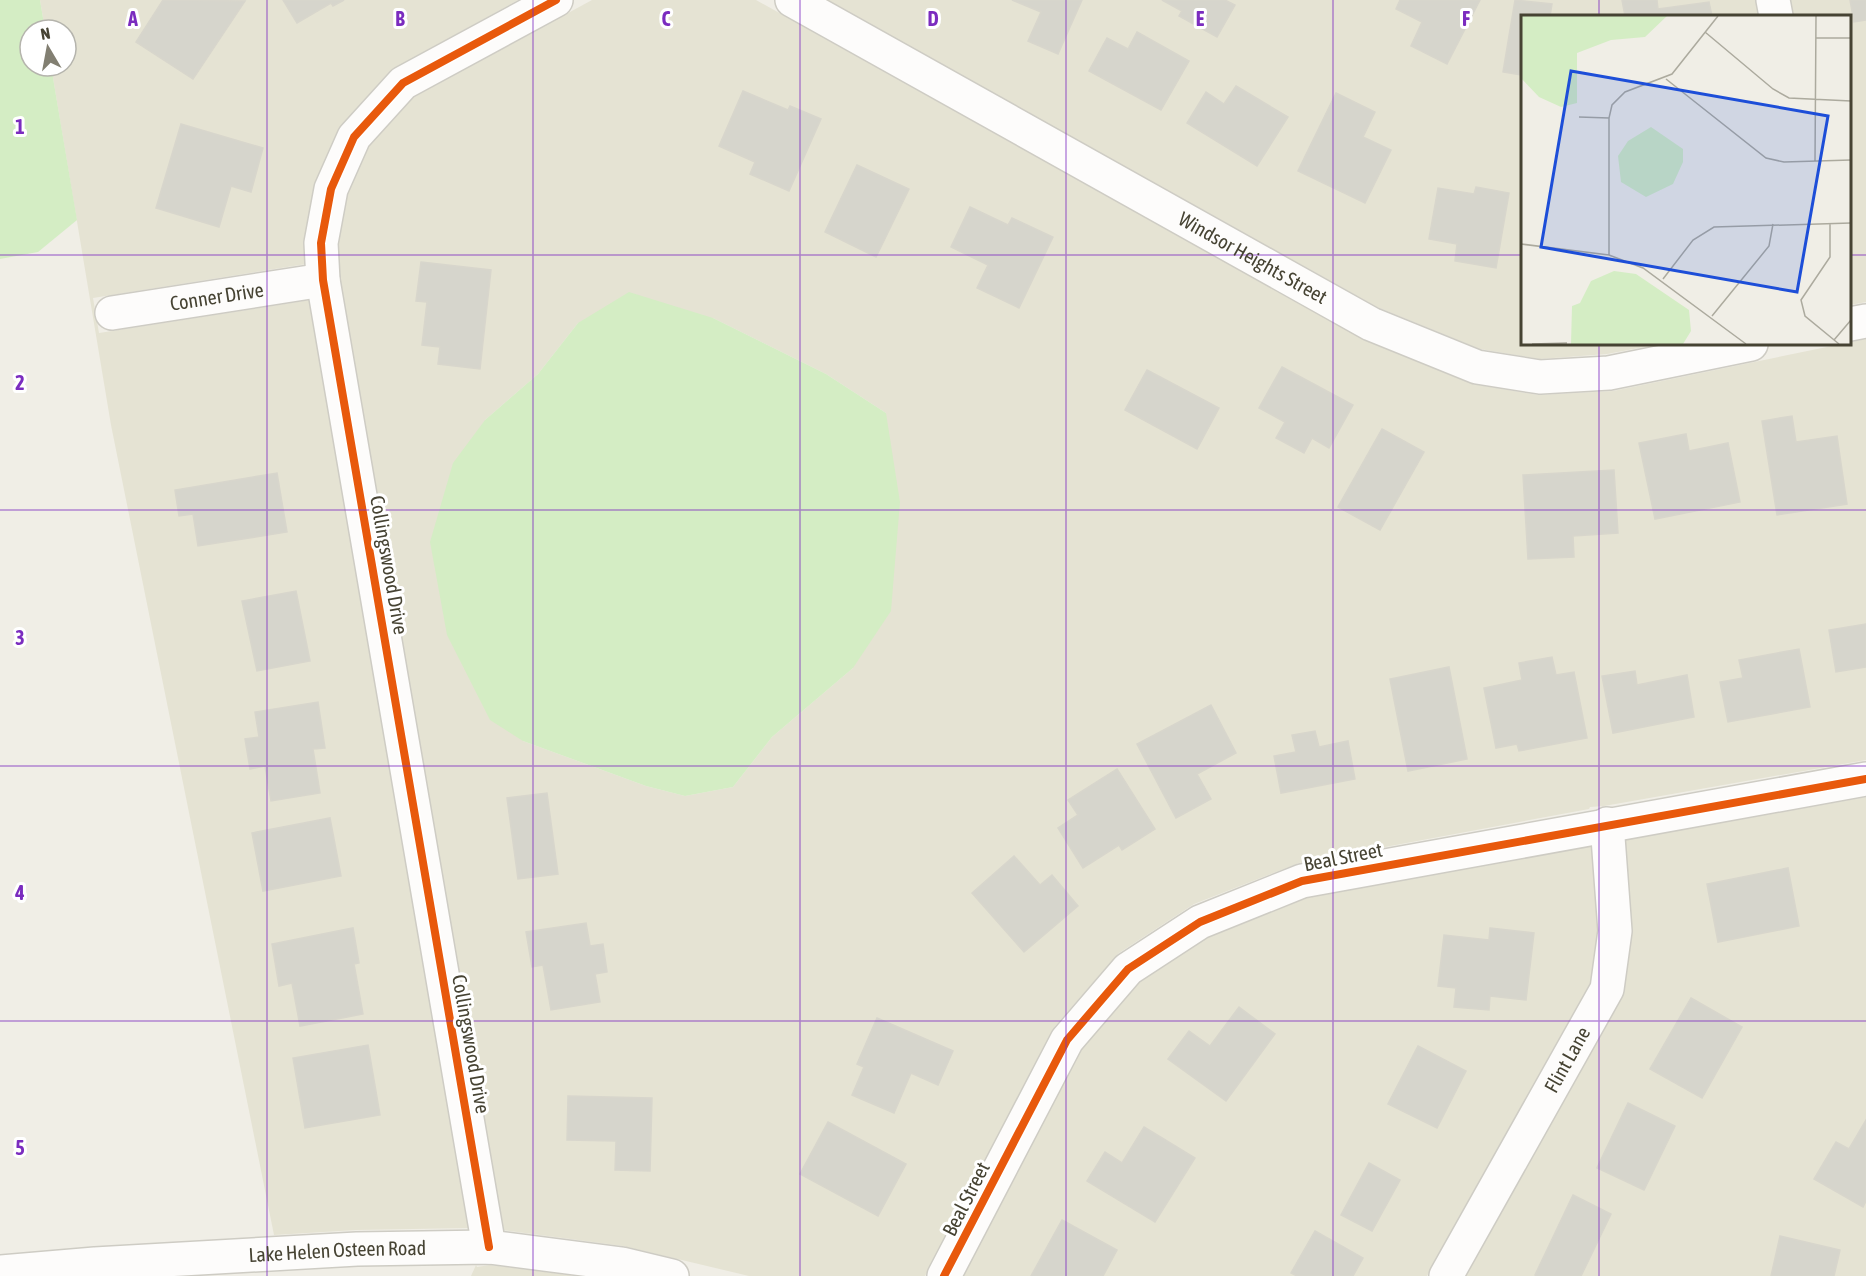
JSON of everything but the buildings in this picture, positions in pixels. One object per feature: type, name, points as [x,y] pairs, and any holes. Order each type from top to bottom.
[{"type":"street","name":"Collingswood Drive","points":[[489,1247],[323,280],[321,243],[331,189],[354,137],[403,83],[556,0]]},
{"type":"street","name":"Windsor Heights Street","points":[[792,0],[1371,324],[1477,367],[1540,377],[1609,373],[1746,345]]},
{"type":"street","points":[[1773,0],[1776,15]]},
{"type":"street","name":"Conner Drive","points":[[112,313],[323,280]]},
{"type":"street","points":[[1851,324],[1866,321]]},
{"type":"street","name":"Beal Street","points":[[944,1276],[1067,1040],[1128,969],[1200,922],[1302,881],[1866,778]]},
{"type":"street","name":"Flint Lane","points":[[1446,1276],[1607,988],[1615,931],[1607,824]]},
{"type":"street","name":"Lake Helen Osteen Road","points":[[0,1272],[345,1249],[489,1247],[621,1264],[672,1276]]},
{"type":"shaded area","points":[[40,0],[518,0],[391,70],[339,128],[315,185],[306,264],[93,298],[99,333],[310,300],[470,1228],[356,1230],[274,1235],[111,425],[53,78],[78,78],[78,18],[43,18]]},
{"type":"shaded area","points":[[592,0],[756,0],[1364,340],[1472,384],[1538,395],[1613,391],[1837,345],[1851,345],[1851,342],[1866,339],[1866,760],[1590,807],[1299,863],[1194,904],[1119,953],[1055,1026],[925,1276],[749,1276],[623,1246],[502,1230],[339,278],[338,246],[347,196],[367,148],[412,98]],"holes":[[[713,318],[826,374],[886,413],[853,668],[772,737],[733,787],[685,796],[646,786],[523,741],[485,420],[538,374],[578,323]]]},
{"type":"shaded area","points":[[827,0],[1756,0],[1759,15],[1521,15],[1521,345],[1655,345],[1607,354],[1540,359],[1480,349],[1377,307]]},
{"type":"shaded area","points":[[1789,0],[1866,0],[1866,302],[1851,305],[1851,15],[1792,15]]},
{"type":"shaded area","points":[[1866,797],[1866,1276],[1466,1276],[1621,999],[1631,931],[1624,840]]},
{"type":"shaded area","points":[[1592,845],[1599,930],[1591,982],[1427,1276],[963,1276],[1080,1051],[1138,983],[1207,938],[1307,898]]},
{"type":"shaded area","points":[[476,1265],[477,1267],[490,1265],[576,1276],[471,1276]]},
{"type":"green space","points":[[0,0],[40,0],[43,18],[18,18],[18,78],[53,78],[77,220],[38,252],[0,259]]},
{"type":"green space","points":[[629,292],[713,318],[826,374],[886,413],[900,502],[891,611],[853,668],[772,737],[733,787],[685,796],[646,786],[523,741],[490,720],[447,635],[430,542],[453,463],[485,420],[538,374],[578,323]]},
{"type":"cycle path","points":[[489,1247],[323,280],[321,243],[331,189],[354,137],[403,83],[556,0]]},
{"type":"cycle path","points":[[944,1276],[1067,1040],[1128,969],[1200,922],[1302,881],[1866,779]]}]
